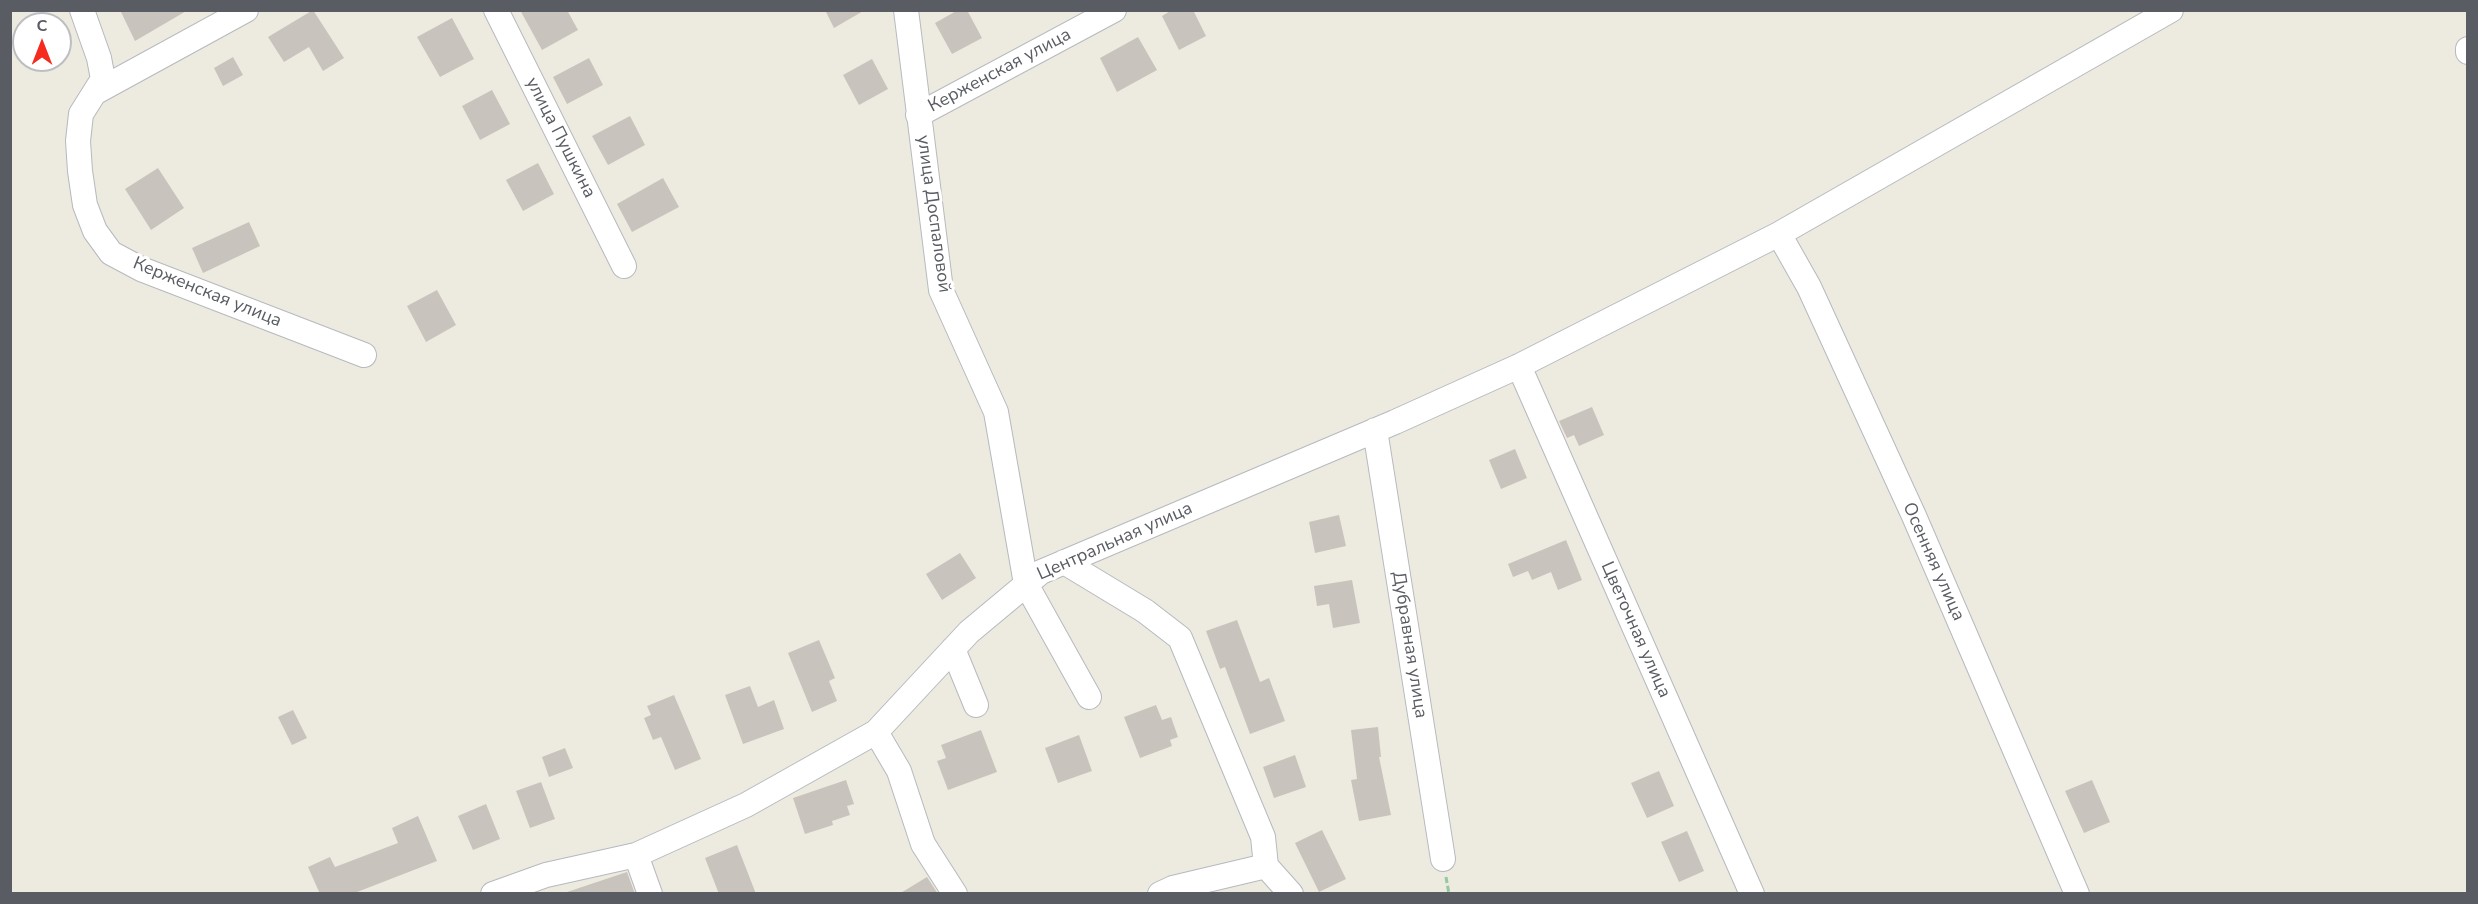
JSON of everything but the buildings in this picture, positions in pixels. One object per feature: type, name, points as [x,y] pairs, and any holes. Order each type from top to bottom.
[{"type":"street","points":[[82,10],[103,78],[96,92]]},
{"type":"street","points":[[96,92],[246,10]]},
{"type":"street","name":"улица Пушкина","points":[[496,10],[624,266]]},
{"type":"street","name":"улица Доспаловой","points":[[906,10],[941,290],[996,412],[1026,584],[1089,697]]},
{"type":"street","name":"Керженская улица","points":[[918,115],[1114,10]]},
{"type":"street","name":"Центральная улица","points":[[493,894],[546,876],[636,855],[746,805],[876,732],[969,632],[1041,572],[1375,430],[1518,366],[1779,234],[2171,10]]},
{"type":"street","name":"Керженская улица","points":[[96,92],[81,114],[78,141],[80,171],[85,205],[94,231],[111,253],[141,269],[364,355]]},
{"type":"street","name":"Осенняя улица","points":[[1779,234],[1809,287],[1914,516],[2077,894]]},
{"type":"street","name":"Цветочная улица","points":[[1518,366],[1752,894]]},
{"type":"street","name":"Дубравная улица","points":[[1375,430],[1443,859]]},
{"type":"street","points":[[1064,562],[1145,610],[1180,638],[1263,837],[1266,866],[1291,894]]},
{"type":"street","points":[[953,649],[976,705]]},
{"type":"street","points":[[876,732],[899,771],[923,844],[955,894]]},
{"type":"street","points":[[636,855],[650,894]]},
{"type":"street","points":[[1160,894],[1173,888],[1266,866]]}]
